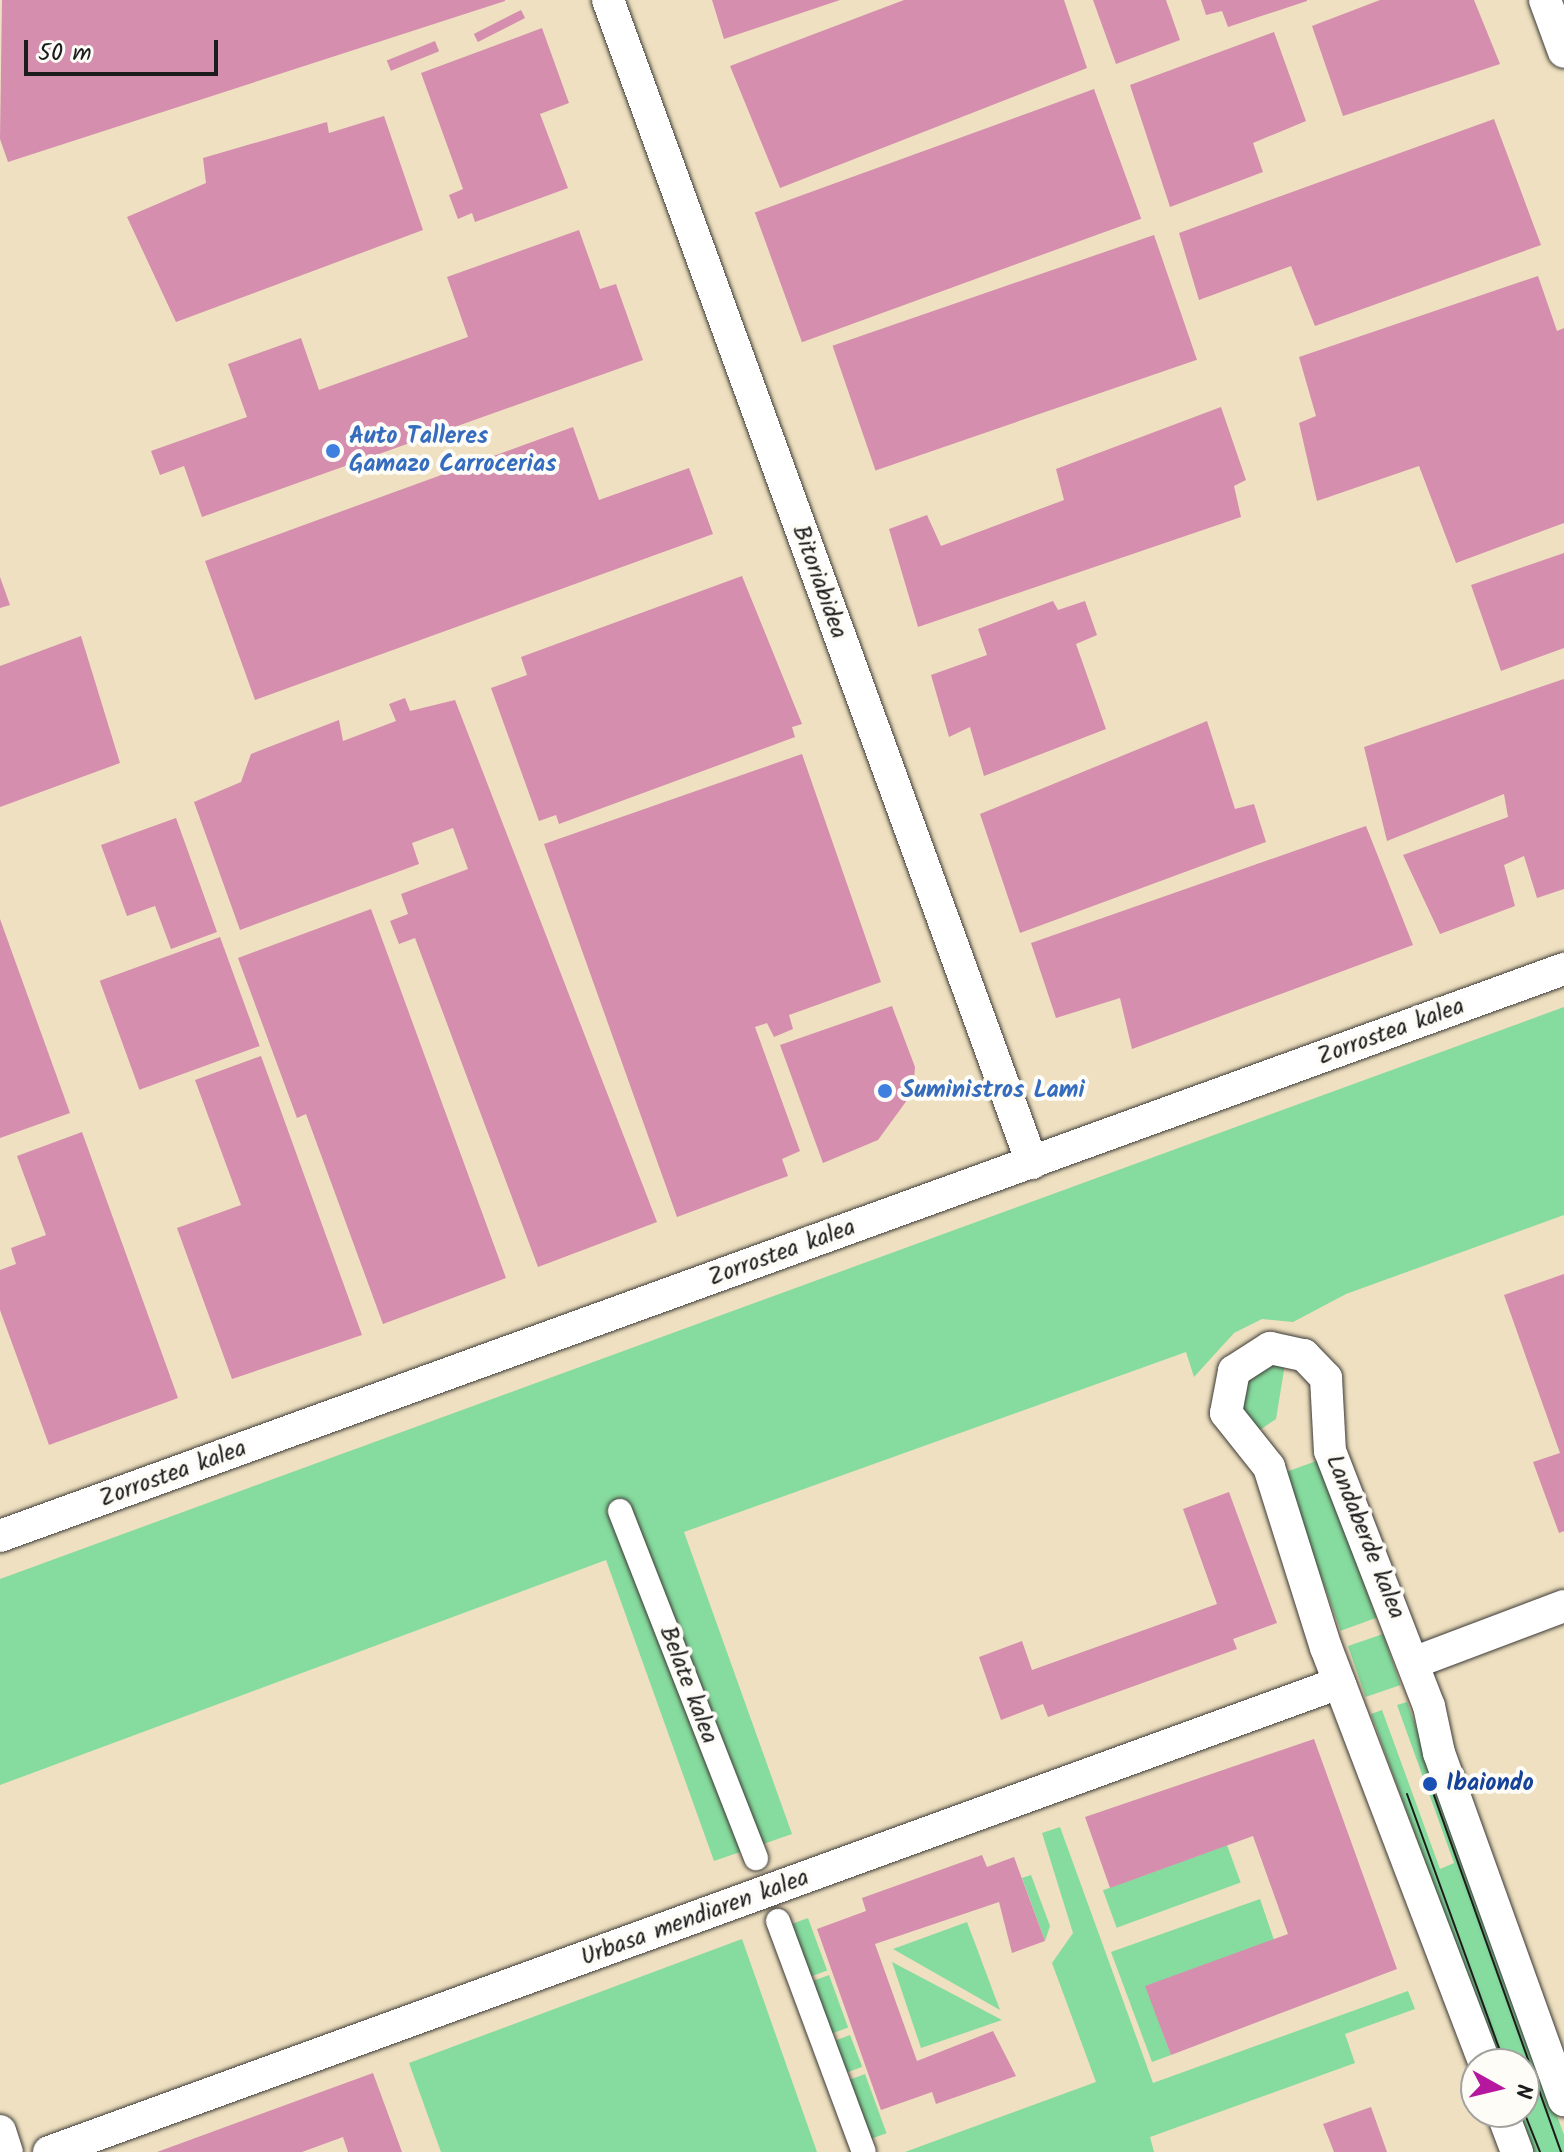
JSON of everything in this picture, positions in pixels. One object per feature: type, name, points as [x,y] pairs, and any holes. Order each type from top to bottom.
[{"type":"street","name":"Bitoriabidea","points":[[608,0],[1032,1163]]},
{"type":"street","points":[[1545,0],[1564,52]]},
{"type":"street","name":"Zorrostea kalea","points":[[0,1536],[1564,969]]},
{"type":"street","name":"Landaberde kalea","points":[[1479,2048],[1339,1683],[1269,1467],[1226,1413],[1234,1371],[1270,1348],[1304,1355],[1326,1378],[1330,1451],[1413,1663],[1564,2100]]},
{"type":"street","name":"Belate kalea","points":[[620,1511],[756,1858]]},
{"type":"street","points":[[1413,1663],[1564,1606]]},
{"type":"street","name":"Urbasa mendiaren kalea","points":[[49,2152],[1339,1683]]},
{"type":"street","points":[[778,1921],[864,2152]]},
{"type":"street","points":[[1508,2128],[1517,2152]]},
{"type":"street","points":[[0,2131],[7,2152]]},
{"type":"green space","points":[[1564,1007],[1564,1215],[1346,1294],[1293,1322],[1262,1319],[1234,1333],[1194,1377],[1186,1352],[684,1532],[792,1834],[714,1861],[606,1560],[0,1785],[0,1579]]},
{"type":"green space","points":[[1272,1364],[1285,1364],[1276,1419],[1255,1433],[1241,1412],[1243,1386]]},
{"type":"green space","points":[[1319,1460],[1376,1618],[1341,1631],[1283,1473]]},
{"type":"green space","points":[[1383,1634],[1401,1685],[1366,1697],[1348,1646]]},
{"type":"green space","points":[[1407,1702],[1532,2048],[1493,2048],[1371,1714],[1382,1710],[1440,1869],[1454,1863],[1397,1705]]},
{"type":"green space","points":[[1060,1827],[1153,2083],[1408,1991],[1415,2009],[1345,2034],[1355,2063],[1150,2137],[1154,2152],[905,2152],[1096,2082],[1052,1963],[1073,1933],[1042,1833]]},
{"type":"green space","points":[[1227,1845],[1241,1883],[1117,1928],[1103,1890]]},
{"type":"green space","points":[[1031,1875],[1050,1926],[1045,1941],[1022,1878]]},
{"type":"green space","points":[[1260,1899],[1274,1940],[1146,1986],[1171,2055],[1152,2062],[1111,1952]]},
{"type":"green space","points":[[808,1918],[827,1971],[810,1977],[791,1924]]},
{"type":"green space","points":[[967,1922],[1000,2010],[893,1949]]},
{"type":"green space","points":[[742,1939],[817,2152],[441,2152],[409,2063]]},
{"type":"green space","points":[[892,1962],[1002,2020],[921,2048]]},
{"type":"green space","points":[[829,1975],[848,2028],[831,2034],[812,1981]]},
{"type":"green space","points":[[850,2035],[862,2067],[846,2073],[834,2041]]},
{"type":"green space","points":[[1540,2069],[1564,2135],[1564,2152],[1530,2152],[1522,2128],[1540,2128]]},
{"type":"green space","points":[[865,2074],[887,2133],[870,2139],[848,2080]]},
{"type":"building","points":[[2,0],[505,1],[8,162],[0,139]]},
{"type":"building","points":[[712,0],[840,0],[724,39]]},
{"type":"building","points":[[904,0],[1064,0],[1087,68],[780,188],[730,66]]},
{"type":"building","points":[[1093,0],[1166,0],[1180,40],[1116,64]]},
{"type":"building","points":[[1201,0],[1307,1],[1228,27],[1222,11],[1206,15]]},
{"type":"building","points":[[1380,0],[1474,0],[1500,64],[1343,116],[1312,26]]},
{"type":"building","points":[[521,10],[525,18],[478,42],[474,34]]},
{"type":"building","points":[[542,28],[569,103],[540,114],[568,188],[475,222],[472,213],[458,219],[449,195],[463,189],[421,73]]},
{"type":"building","points":[[1274,32],[1306,121],[1253,143],[1263,172],[1170,207],[1130,85]]},
{"type":"building","points":[[435,41],[439,51],[391,71],[387,60]]},
{"type":"building","points":[[1094,89],[1141,219],[802,342],[755,212]]},
{"type":"building","points":[[384,116],[423,230],[176,322],[127,217],[206,183],[203,158],[327,122],[329,133]]},
{"type":"building","points":[[1494,119],[1541,245],[1315,326],[1291,266],[1199,300],[1179,233]]},
{"type":"building","points":[[579,230],[600,289],[616,284],[643,360],[202,517],[184,466],[160,475],[151,451],[247,417],[228,364],[301,338],[319,390],[468,337],[447,277]]},
{"type":"building","points":[[1154,235],[1197,360],[875,471],[833,346]]},
{"type":"building","points":[[1538,276],[1557,331],[1564,328],[1564,523],[1456,563],[1419,466],[1317,501],[1299,423],[1316,416],[1299,357]]},
{"type":"building","points":[[1221,407],[1246,480],[1234,486],[1241,517],[918,627],[889,529],[927,515],[941,546],[1064,500],[1056,469]]},
{"type":"building","points":[[573,427],[599,500],[689,468],[713,534],[255,700],[205,561]]},
{"type":"building","points":[[1564,553],[1564,648],[1501,671],[1471,585]]},
{"type":"building","points":[[742,576],[802,724],[792,727],[795,737],[559,824],[556,815],[539,821],[491,688],[527,675],[521,657]]},
{"type":"building","points":[[0,577],[10,605],[0,608]]},
{"type":"building","points":[[1053,601],[1058,610],[1085,601],[1097,635],[1076,644],[1106,729],[984,776],[970,727],[949,737],[931,675],[987,655],[978,629]]},
{"type":"building","points":[[81,636],[120,763],[0,807],[0,666]]},
{"type":"building","points":[[1564,679],[1564,889],[1537,898],[1524,856],[1504,865],[1515,906],[1440,934],[1403,855],[1508,817],[1504,794],[1387,841],[1364,747]]},
{"type":"building","points":[[405,698],[410,711],[455,700],[657,1222],[538,1267],[415,938],[399,944],[390,921],[408,914],[401,894],[468,869],[453,828],[412,843],[419,864],[240,930],[194,802],[241,782],[251,754],[339,720],[343,741],[396,721],[389,704]]},
{"type":"building","points":[[1207,721],[1235,809],[1254,804],[1266,842],[1020,933],[980,814]]},
{"type":"building","points":[[802,754],[881,982],[789,1015],[793,1029],[774,1037],[767,1023],[755,1027],[800,1151],[782,1159],[788,1176],[677,1217],[544,844]]},
{"type":"building","points":[[176,818],[217,932],[171,949],[155,906],[127,916],[101,845]]},
{"type":"building","points":[[1366,826],[1413,945],[1132,1049],[1120,998],[1056,1018],[1031,943]]},
{"type":"building","points":[[371,909],[506,1278],[383,1324],[306,1114],[297,1118],[238,958]]},
{"type":"building","points":[[0,919],[70,1113],[0,1138]]},
{"type":"building","points":[[220,937],[260,1046],[139,1090],[100,981]]},
{"type":"building","points":[[892,1006],[915,1067],[913,1092],[878,1140],[823,1163],[780,1045]]},
{"type":"building","points":[[261,1056],[362,1335],[232,1379],[177,1228],[241,1205],[195,1080]]},
{"type":"building","points":[[82,1132],[178,1398],[49,1445],[0,1310],[0,1270],[16,1264],[11,1248],[46,1235],[17,1156]]},
{"type":"building","points":[[1564,1274],[1564,1531],[1559,1533],[1533,1462],[1560,1453],[1504,1295]]},
{"type":"building","points":[[1229,1492],[1277,1623],[1233,1639],[1237,1649],[1048,1717],[1043,1704],[1001,1720],[979,1657],[1022,1641],[1032,1670],[1217,1604],[1183,1509]]},
{"type":"building","points":[[1314,1739],[1397,1969],[1171,2055],[1145,1986],[1288,1934],[1253,1836],[1110,1888],[1085,1817]]},
{"type":"building","points":[[982,1855],[987,1867],[1014,1857],[1045,1941],[1012,1953],[999,1902],[875,1944],[917,2061],[993,2031],[1016,2076],[936,2104],[932,2092],[881,2110],[817,1929],[866,1911],[862,1898]]},
{"type":"building","points":[[373,2073],[402,2152],[348,2152],[343,2137],[302,2152],[157,2152]]},
{"type":"building","points":[[1371,2107],[1387,2152],[1334,2152],[1323,2124]]},
{"type":"tram line","points":[[1430,1784],[1561,2152]]},
{"type":"tram line","points":[[1407,1794],[1499,2048]]},
{"type":"tram line","points":[[1530,2128],[1540,2152]]},
{"type":"place","name":"Auto Talleres Gamazo Carrocerias","points":[[333,451]]},
{"type":"place","name":"Suministros Lami","points":[[885,1091]]},
{"type":"place","name":"Ibaiondo","points":[[1430,1784]]}]
